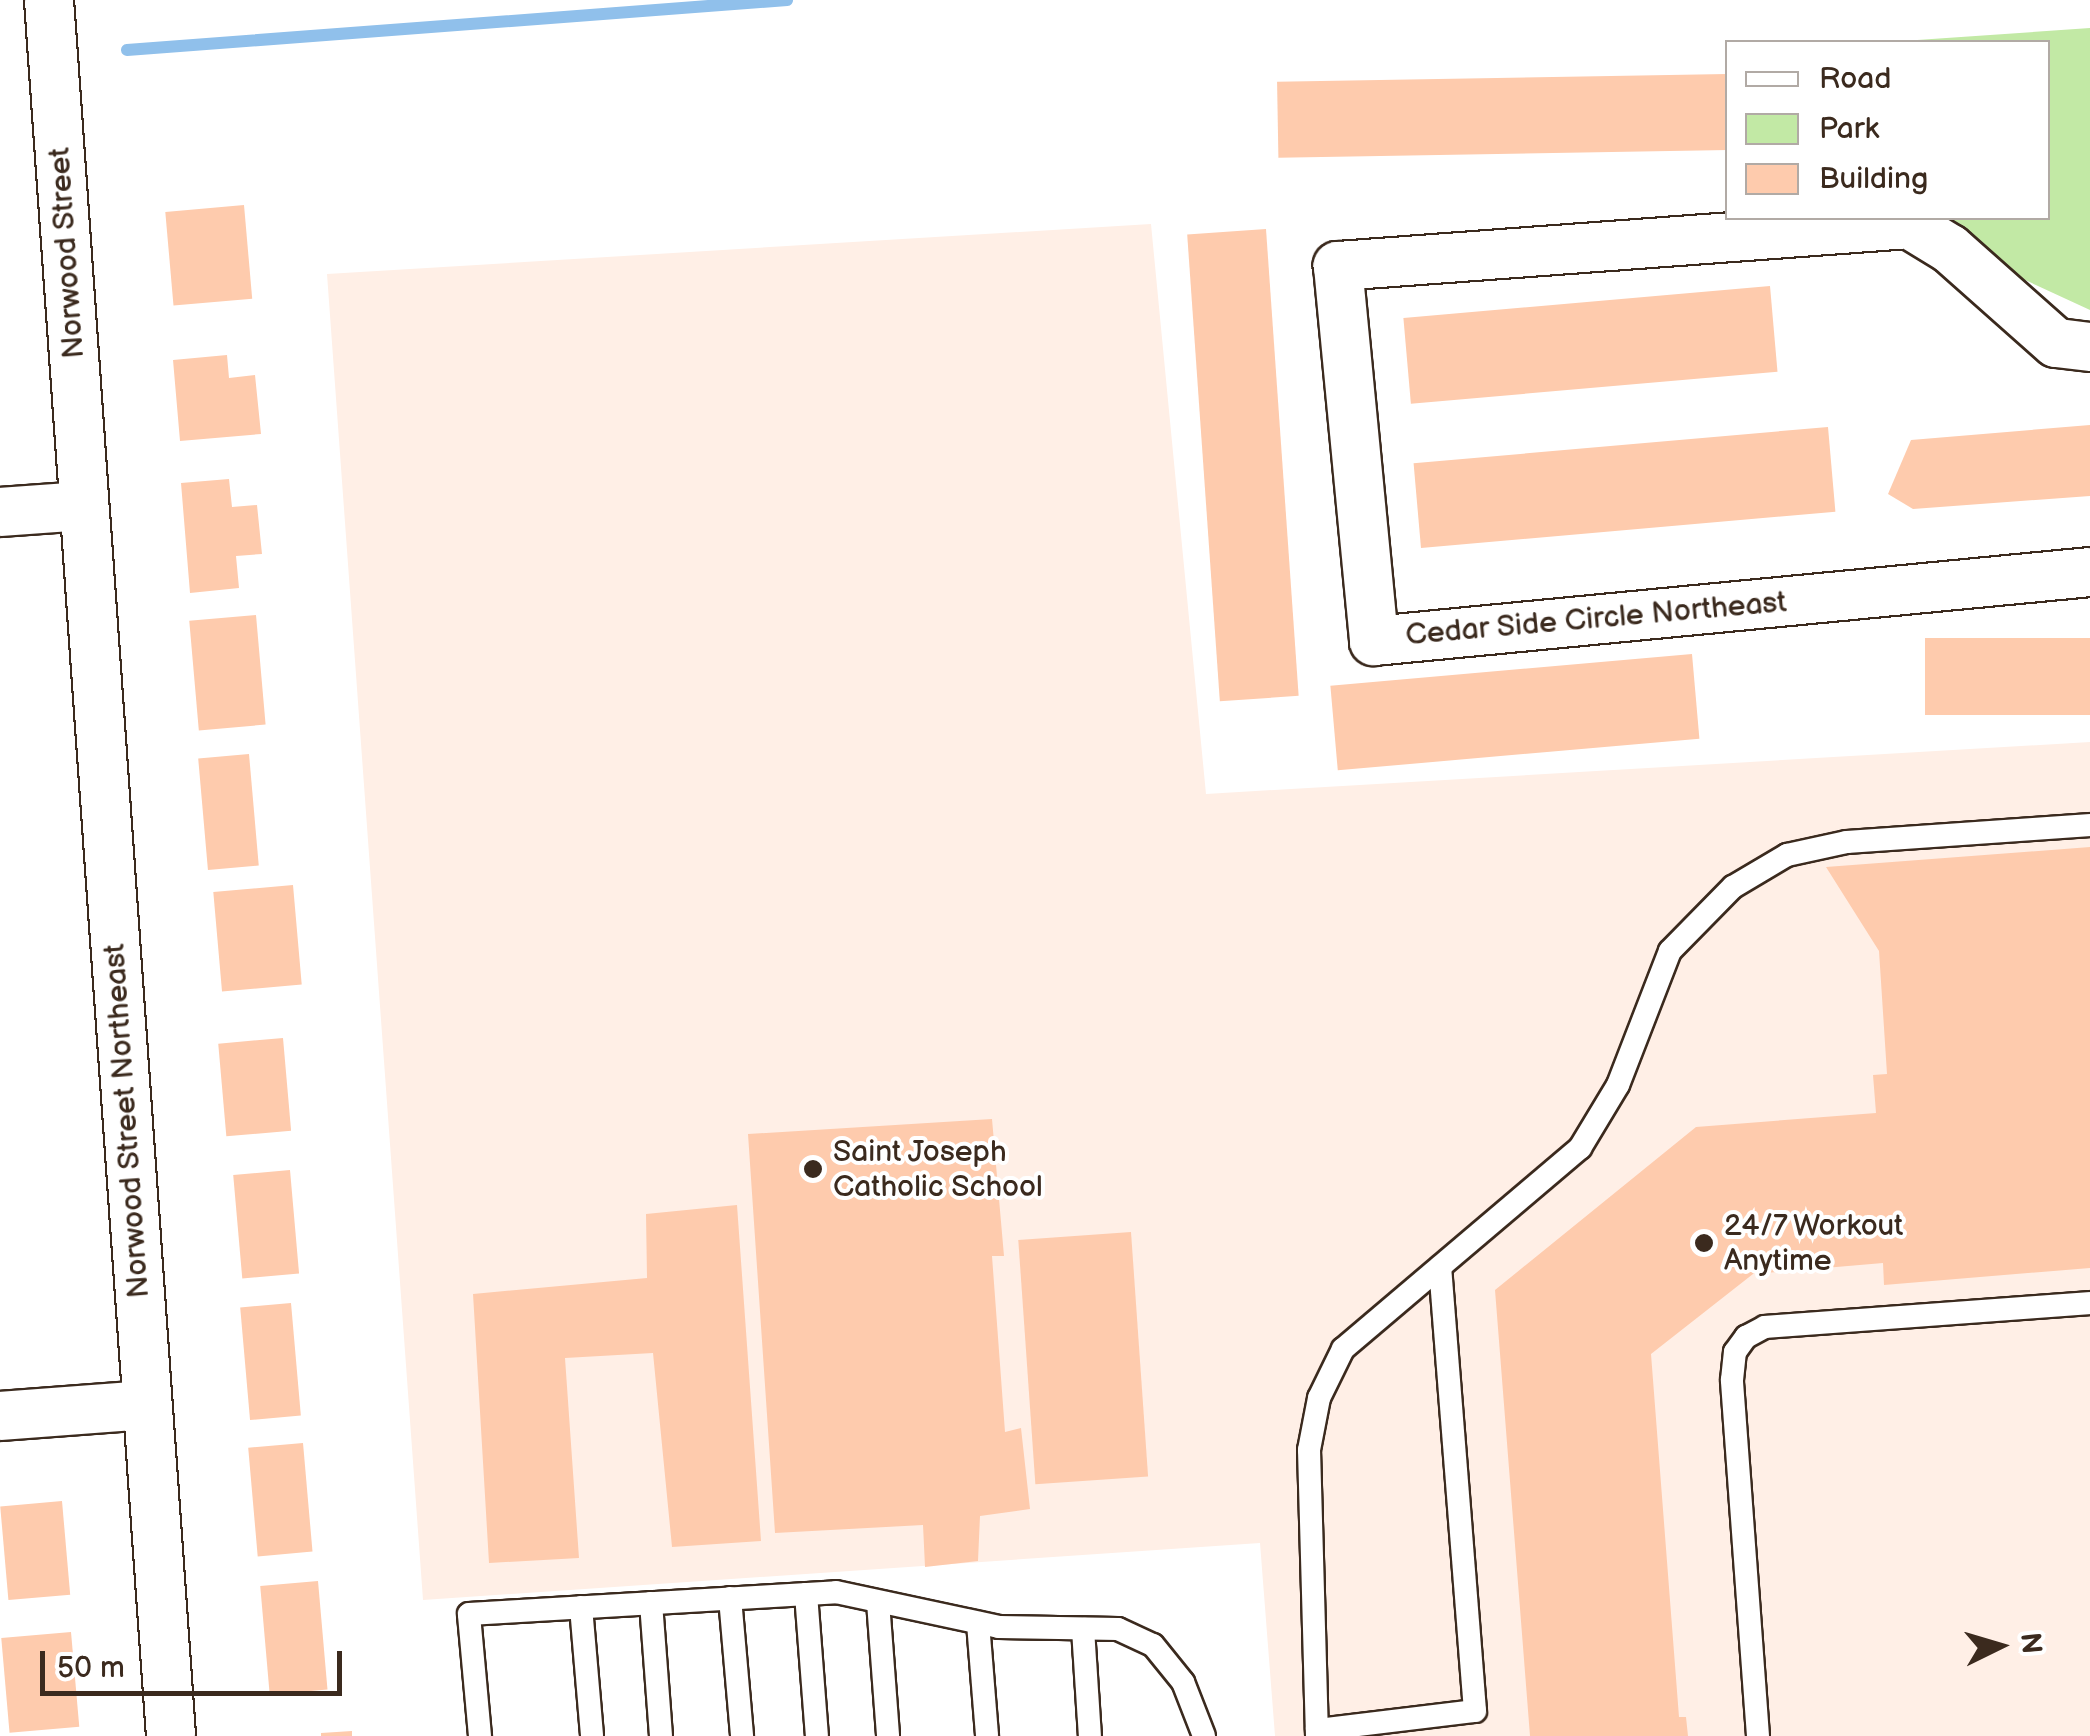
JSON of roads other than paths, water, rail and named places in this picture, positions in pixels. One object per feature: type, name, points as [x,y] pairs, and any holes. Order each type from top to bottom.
[{"type":"street","name":"Norwood Street","points":[[49,0],[84,506]]},
{"type":"street","name":"Cedar Side Circle Northeast","points":[[2090,347],[2056,344],[1950,249],[1908,224],[1338,266],[1374,641],[2090,572]]},
{"type":"street","points":[[0,512],[84,506]]},
{"type":"street","name":"Norwood Street Northeast","points":[[84,506],[171,1736]]},
{"type":"street","points":[[0,1416],[146,1405]]},
{"type":"lane","points":[[1440,1268],[1475,1711],[1317,1733],[1309,1450],[1319,1398],[1343,1350],[1580,1148],[1618,1085],[1670,950],[1733,887],[1788,856],[1847,842],[2090,825]]},
{"type":"lane","points":[[1758,1736],[1732,1380],[1735,1352],[1746,1337],[1766,1327],[2090,1303]]},
{"type":"lane","points":[[480,1736],[470,1614],[836,1592],[978,1623],[1118,1630],[1153,1645],[1183,1682],[1204,1736]]},
{"type":"lane","points":[[806,1594],[817,1736]]},
{"type":"lane","points":[[730,1598],[742,1736]]},
{"type":"lane","points":[[878,1602],[888,1736]]},
{"type":"lane","points":[[651,1603],[661,1736]]},
{"type":"lane","points":[[580,1607],[592,1736]]},
{"type":"lane","points":[[978,1623],[987,1736]]},
{"type":"lane","points":[[1082,1629],[1090,1736]]},
{"type":"waterway","points":[[127,50],[787,0]]},
{"type":"place","name":"Saint Joseph Catholic School","points":[[813,1169]]},
{"type":"place","name":"24/7 Workout Anytime","points":[[1704,1243]]}]
